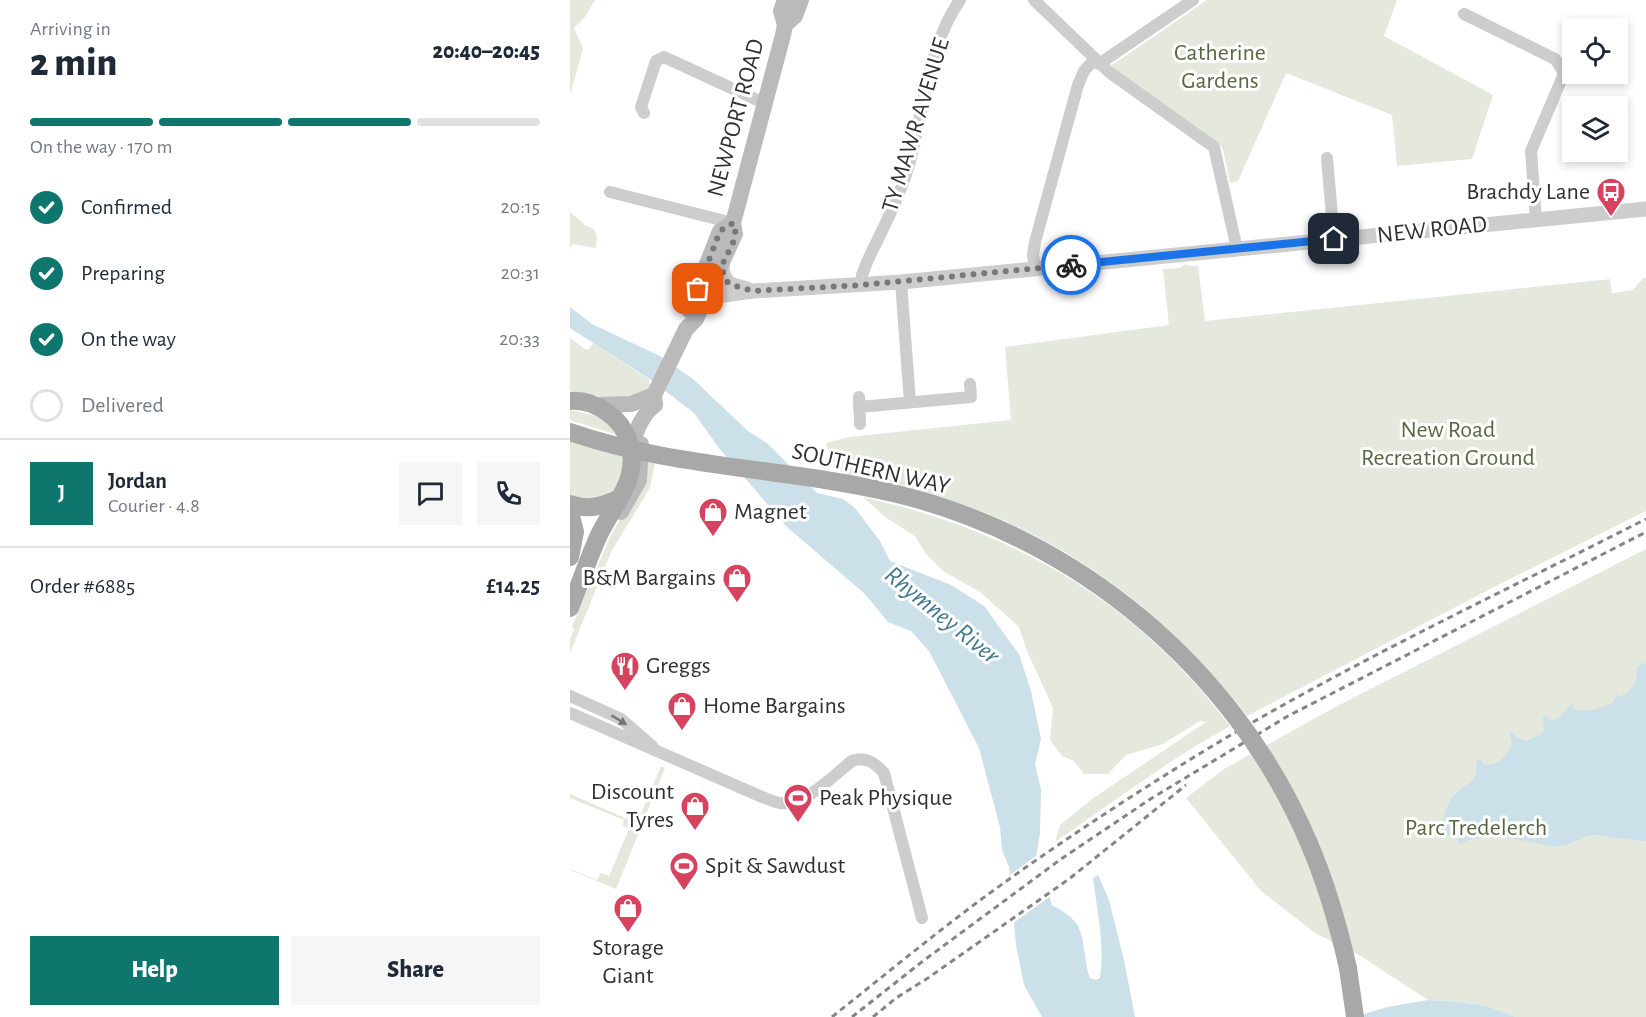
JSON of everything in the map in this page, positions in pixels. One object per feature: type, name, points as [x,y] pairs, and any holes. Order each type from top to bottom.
[{"type":"main road","name":"NEWPORT ROAD","points":[[683,336],[696,319],[735,234],[733,223],[785,25],[781,11],[785,0]]},
{"type":"main road","name":"NEWPORT ROAD","points":[[785,25],[795,16],[801,0]]},
{"type":"main road","name":"NEWPORT ROAD","points":[[630,447],[655,400],[683,336],[687,316],[720,231],[733,223]]},
{"type":"main road","points":[[570,401],[598,405],[631,404],[655,400],[656,412],[640,448],[637,485],[604,544],[593,549]]},
{"type":"main road","points":[[570,608],[593,549],[629,478],[630,447],[624,427],[598,405]]},
{"type":"main road","name":"SOUTHERN WAY","points":[[570,432],[649,452],[832,481],[918,500],[975,519],[1015,537],[1068,566],[1124,604],[1174,647],[1206,680],[1245,729],[1280,784],[1307,839],[1330,900],[1348,968],[1355,1017]]},
{"type":"main road","points":[[570,504],[592,508],[603,507],[618,499]]},
{"type":"main road","points":[[570,512],[575,532],[570,556]]},
{"type":"street","name":"TY MAWR AVENUE","points":[[862,285],[862,275],[867,262],[904,180],[937,50],[960,0]]},
{"type":"street","points":[[1034,0],[1097,62],[1214,147],[1237,249]]},
{"type":"street","points":[[1035,269],[1033,255],[1035,242],[1077,85],[1084,71],[1194,0]]},
{"type":"street","points":[[1464,14],[1555,59],[1563,71],[1563,76],[1531,151],[1536,220]]},
{"type":"street","points":[[644,113],[641,107],[656,61],[664,57],[766,104]]},
{"type":"street","points":[[1328,158],[1334,239]]},
{"type":"street","points":[[610,192],[733,223]]},
{"type":"street","name":"NEW ROAD","points":[[705,301],[717,296],[753,291],[901,282],[1646,208]]},
{"type":"street","name":"NEW ROAD","points":[[722,265],[723,274],[729,284],[753,291]]},
{"type":"street","points":[[901,282],[910,402]]},
{"type":"street","points":[[860,424],[859,402],[910,402],[971,397],[970,384]]},
{"type":"street","points":[[570,696],[621,719],[662,754]]},
{"type":"street","points":[[570,713],[780,803],[802,800],[852,761],[868,760],[884,773],[922,918]]},
{"type":"green space","points":[[570,0],[595,0],[585,17],[574,28],[583,49],[570,95]]},
{"type":"green space","name":"Catherine Gardens","points":[[1207,0],[1397,0],[1384,36],[1493,95],[1472,159],[1397,166],[1392,115],[1286,73],[1238,181],[1230,183],[1220,144],[1217,145],[1112,67]]},
{"type":"green space","points":[[570,212],[585,225],[594,229],[597,237],[596,248],[572,244],[570,250]]},
{"type":"green space","name":"New Road Recreation Ground","points":[[1185,264],[1198,266],[1205,321],[1610,279],[1612,293],[1633,290],[1643,278],[1646,278],[1646,511],[1494,587],[1247,716],[1187,647],[1119,588],[1082,562],[1002,520],[922,491],[885,481],[848,475],[840,471],[832,460],[826,443],[849,437],[1011,420],[1005,347],[1169,325],[1163,269],[1180,268]]},
{"type":"green space","points":[[570,338],[585,349],[589,349],[593,343],[650,380],[651,387],[649,390],[616,400],[570,391]]},
{"type":"green space","points":[[570,410],[602,417],[621,436],[570,420]]},
{"type":"green space","points":[[570,441],[625,457],[618,487],[609,497],[596,500],[570,497]]},
{"type":"green space","points":[[643,461],[655,463],[650,488],[611,552],[570,653],[570,639],[574,630],[572,626],[611,535],[633,498]]},
{"type":"green space","points":[[863,497],[918,511],[971,530],[1021,551],[1068,577],[1154,642],[1193,682],[1230,726],[1162,767],[1055,842],[1060,825],[1092,799],[1206,722],[1200,721],[1163,744],[1126,755],[1108,774],[1084,774],[1074,761],[1062,756],[1050,740],[1053,708],[1027,651],[1019,627],[980,592],[943,571],[926,554],[915,536],[885,517]]},
{"type":"green space","name":"Parc Tredelerch","points":[[1646,549],[1646,1017],[1516,1017],[1487,1006],[1428,1000],[1362,957],[1315,933],[1261,891],[1186,798],[1224,769],[1337,706]]},
{"type":"green space","points":[[661,766],[665,768],[616,889],[570,870],[597,880],[601,873],[609,876],[629,829],[622,825],[624,820],[570,798],[570,794],[637,823]]},
{"type":"water","name":"Rhymney River","points":[[570,307],[592,324],[660,356],[693,379],[749,432],[767,443],[817,493],[843,499],[855,508],[880,541],[890,561],[951,585],[984,606],[1019,654],[1031,691],[1041,739],[1035,765],[1041,789],[1040,833],[1036,857],[1052,905],[1076,922],[1082,938],[1090,978],[1095,980],[1100,978],[1101,941],[1093,878],[1098,875],[1109,900],[1135,1017],[1042,1017],[1024,985],[1016,945],[1009,867],[1002,850],[1000,827],[979,748],[929,651],[911,631],[888,622],[865,594],[787,527],[719,448],[694,413],[651,380],[570,328]]},
{"type":"water","points":[[1646,663],[1646,841],[1596,835],[1560,846],[1494,838],[1474,839],[1459,845],[1456,837],[1448,835],[1441,837],[1444,817],[1451,799],[1472,780],[1475,775],[1476,762],[1480,759],[1484,764],[1493,764],[1504,756],[1512,744],[1510,733],[1526,741],[1544,731],[1543,717],[1547,716],[1549,720],[1554,720],[1572,704],[1575,709],[1589,710],[1612,703],[1617,694],[1618,697],[1630,689],[1635,682],[1637,668]]},
{"type":"water","points":[[1428,1000],[1487,1006],[1516,1017],[1355,1017],[1387,1007]]},
{"type":"pier","points":[[1040,853],[1039,857],[1052,895],[1012,924],[1007,877]]},
{"type":"railway","points":[[832,1017],[1008,880],[1191,759],[1302,694],[1646,519]]},
{"type":"railway","points":[[852,1017],[923,961],[1061,859],[1152,798],[1288,716],[1646,532]]},
{"type":"railway","points":[[873,1017],[896,998],[1069,879],[1186,785]]},
{"type":"way so far","points":[[698,289],[720,231],[733,223],[735,234],[722,265],[723,274],[729,284],[753,291],[901,282],[1071,265]]},
{"type":"place","name":"Brachdy Lane","points":[[1611,218]]},
{"type":"place","name":"Magnet","points":[[713,538]]},
{"type":"place","name":"B&M Bargains","points":[[737,604]]},
{"type":"place","name":"Greggs","points":[[625,692]]},
{"type":"place","name":"Home Bargains","points":[[682,732]]},
{"type":"place","name":"Peak Physique","points":[[798,824]]},
{"type":"place","name":"Discount Tyres","points":[[695,832]]},
{"type":"place","name":"Spit & Sawdust","points":[[684,892]]},
{"type":"place","name":"Storage Giant","points":[[628,934]]},
{"type":"route","points":[[1071,265],[1334,239]]}]
